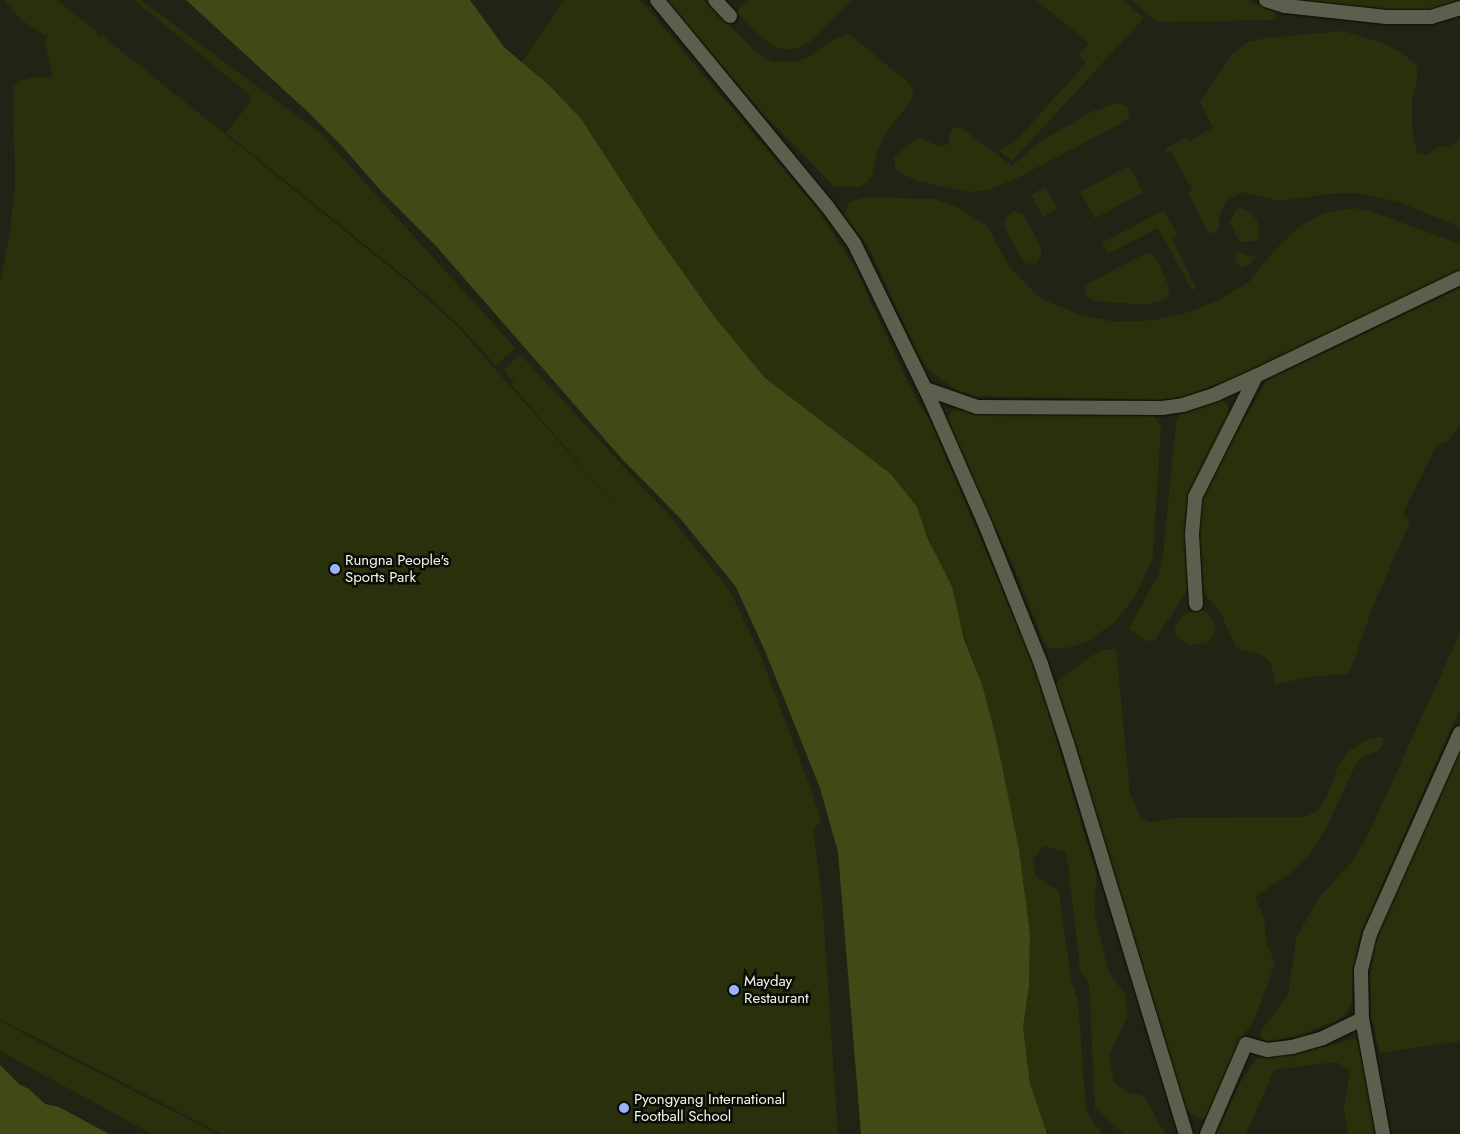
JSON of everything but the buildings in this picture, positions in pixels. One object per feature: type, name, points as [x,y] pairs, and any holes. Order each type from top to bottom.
[{"type":"street","points":[[657,0],[827,206],[854,243],[926,389],[985,524],[1041,664],[1067,742],[1186,1134]]},
{"type":"street","points":[[715,0],[730,16]]},
{"type":"street","points":[[1266,0],[1285,6],[1386,17],[1431,17],[1460,8]]},
{"type":"street","points":[[926,389],[977,407],[1162,408],[1184,405],[1216,394],[1256,376],[1460,278]]},
{"type":"street","points":[[1196,604],[1192,534],[1195,497],[1256,376]]},
{"type":"street","points":[[1382,1134],[1362,1019],[1361,970],[1370,934],[1460,733]]},
{"type":"street","points":[[1207,1134],[1246,1044],[1267,1050],[1292,1047],[1322,1038],[1362,1019]]},
{"type":"shaded area","name":"Rungna People's Sports Park","points":[[4,0],[57,0],[97,32],[96,34],[100,37],[102,35],[132,60],[132,63],[134,61],[172,92],[173,96],[175,94],[413,286],[459,328],[627,519],[511,384],[514,382],[504,370],[520,354],[672,519],[730,591],[760,654],[811,789],[821,822],[813,829],[822,895],[838,1134],[222,1134],[0,1019],[0,284],[10,232],[15,187],[13,87],[20,81],[39,76],[49,78],[52,75],[45,41],[48,37],[21,20]]},
{"type":"shaded area","points":[[134,0],[141,0],[320,133],[515,348],[496,366],[461,327],[414,284],[226,133],[251,101],[250,95]]},
{"type":"shaded area","points":[[186,0],[470,0],[504,47],[551,87],[582,120],[653,230],[714,316],[764,377],[892,475],[917,507],[928,539],[952,587],[964,639],[982,684],[997,742],[1019,849],[1030,934],[1029,986],[1023,1027],[1030,1084],[1047,1134],[861,1134],[838,852],[820,788],[765,651],[736,587],[679,517],[622,459],[436,246],[381,191],[342,146],[308,112]]},
{"type":"shaded area","points":[[567,0],[638,0],[642,2],[818,210],[856,269],[909,385],[933,427],[1035,667],[1096,873],[1095,916],[1108,970],[1125,995],[1128,1015],[1109,1055],[1114,1083],[1128,1092],[1144,1096],[1165,1134],[1124,1134],[1095,1108],[1089,983],[1080,970],[1068,864],[1065,851],[1044,846],[1033,859],[1035,876],[1059,891],[1071,980],[1078,1001],[1086,1108],[1093,1123],[1103,1134],[1051,1134],[1044,1128],[1030,1084],[1023,1027],[1029,986],[1030,934],[1019,849],[997,742],[982,684],[917,507],[892,475],[764,377],[714,316],[653,230],[582,120],[551,87],[522,62],[562,3]]},
{"type":"shaded area","points":[[665,0],[704,0],[756,52],[772,62],[799,61],[813,55],[836,38],[849,34],[910,84],[914,93],[912,100],[887,131],[876,156],[873,174],[868,182],[858,187],[834,186],[765,116]]},
{"type":"shaded area","points":[[747,0],[852,0],[814,39],[800,47],[786,50],[773,46],[765,40],[736,12]]},
{"type":"shaded area","points":[[1036,0],[1123,0],[1144,18],[1012,161],[999,150],[1014,143],[1086,63],[1078,55],[1089,43]]},
{"type":"shaded area","points":[[1131,0],[1247,0],[1254,4],[1276,9],[1275,20],[1157,22]]},
{"type":"shaded area","points":[[1294,0],[1460,0],[1429,11],[1385,12]]},
{"type":"shaded area","points":[[1343,31],[1383,43],[1402,53],[1418,66],[1412,101],[1412,129],[1417,153],[1427,155],[1439,146],[1448,147],[1458,141],[1460,133],[1460,227],[1398,202],[1360,193],[1327,194],[1281,201],[1244,192],[1228,199],[1220,213],[1219,229],[1209,234],[1188,193],[1192,190],[1171,151],[1167,153],[1164,149],[1187,137],[1189,141],[1213,128],[1200,102],[1233,53],[1248,42],[1266,38]]},
{"type":"shaded area","points":[[1118,103],[1128,106],[1130,117],[1120,124],[1013,180],[988,190],[968,192],[918,181],[901,173],[895,167],[894,157],[918,137],[940,147],[948,144],[950,131],[957,127],[963,129],[1012,166],[1040,142],[1093,111]]},
{"type":"shaded area","points":[[1129,166],[1143,192],[1095,218],[1080,192]]},
{"type":"shaded area","points":[[1045,187],[1057,209],[1043,217],[1031,195]]},
{"type":"shaded area","points":[[866,197],[933,199],[959,208],[987,226],[1009,266],[1041,299],[1078,314],[1114,322],[1156,320],[1186,313],[1219,300],[1249,282],[1274,251],[1300,226],[1323,213],[1353,208],[1370,211],[1460,244],[1460,270],[1256,369],[1184,397],[1160,400],[978,396],[962,392],[943,381],[927,368],[919,356],[868,246],[844,215],[849,202]]},
{"type":"shaded area","points":[[1240,208],[1252,213],[1257,221],[1260,236],[1256,241],[1240,242],[1229,222],[1236,210]]},
{"type":"shaded area","points":[[1164,210],[1177,235],[1172,238],[1196,288],[1192,290],[1158,228],[1108,254],[1102,243]]},
{"type":"shaded area","points":[[1014,211],[1023,214],[1041,247],[1041,256],[1036,263],[1027,264],[1023,261],[1005,228],[1004,219]]},
{"type":"shaded area","points":[[1234,251],[1249,256],[1257,256],[1250,264],[1241,267],[1234,261],[1238,258]]},
{"type":"shaded area","points":[[1148,252],[1154,255],[1169,286],[1170,294],[1166,299],[1146,305],[1097,301],[1090,299],[1085,294],[1084,287],[1087,284]]},
{"type":"shaded area","points":[[1460,288],[1460,423],[1448,441],[1437,445],[1403,513],[1410,522],[1374,604],[1349,674],[1307,677],[1275,685],[1269,660],[1254,652],[1242,650],[1235,646],[1220,611],[1204,594],[1198,521],[1201,501],[1207,484],[1267,380]]},
{"type":"shaded area","points":[[1220,400],[1226,402],[1231,416],[1195,479],[1187,503],[1187,591],[1155,640],[1146,641],[1129,629],[1158,575],[1163,554],[1176,423],[1179,416],[1185,410]]},
{"type":"shaded area","points":[[952,411],[973,412],[1154,416],[1161,426],[1153,558],[1136,595],[1115,622],[1088,641],[1072,647],[1056,649],[1048,647],[1044,642],[1013,565],[968,471],[947,418]]},
{"type":"shaded area","points":[[1196,609],[1203,610],[1211,617],[1216,630],[1209,642],[1188,645],[1176,635],[1175,627],[1182,616]]},
{"type":"shaded area","points":[[1460,633],[1460,708],[1361,933],[1353,970],[1352,1003],[1345,1015],[1335,1021],[1299,1036],[1266,1042],[1261,1038],[1260,1032],[1288,996],[1296,938],[1319,897],[1350,864],[1366,839]]},
{"type":"shaded area","points":[[1116,649],[1130,793],[1140,817],[1150,822],[1176,818],[1306,817],[1319,809],[1327,795],[1340,762],[1348,752],[1365,741],[1379,737],[1385,738],[1379,750],[1360,759],[1354,768],[1327,826],[1310,855],[1292,872],[1255,897],[1264,919],[1267,944],[1275,963],[1257,1014],[1242,1038],[1208,1115],[1203,1119],[1190,1114],[1185,1105],[1055,684],[1088,658],[1103,650]]},
{"type":"shaded area","points":[[1460,746],[1460,1041],[1380,1053],[1371,1014],[1370,979],[1376,934]]},
{"type":"shaded area","points":[[0,1021],[217,1134],[152,1134],[0,1051]]},
{"type":"shaded area","points":[[1354,1038],[1358,1042],[1378,1134],[1348,1134],[1344,1109],[1350,1070],[1336,1062],[1274,1070],[1246,1134],[1216,1134],[1243,1077],[1257,1059],[1334,1045]]},
{"type":"shaded area","points":[[0,1065],[20,1085],[29,1089],[45,1104],[59,1107],[109,1134],[0,1134]]},
{"type":"place","name":"Rungna People's Sports Park","points":[[335,569]]},
{"type":"place","name":"Mayday Restaurant","points":[[734,990]]},
{"type":"place","name":"Pyongyang International Football School","points":[[624,1108]]}]
